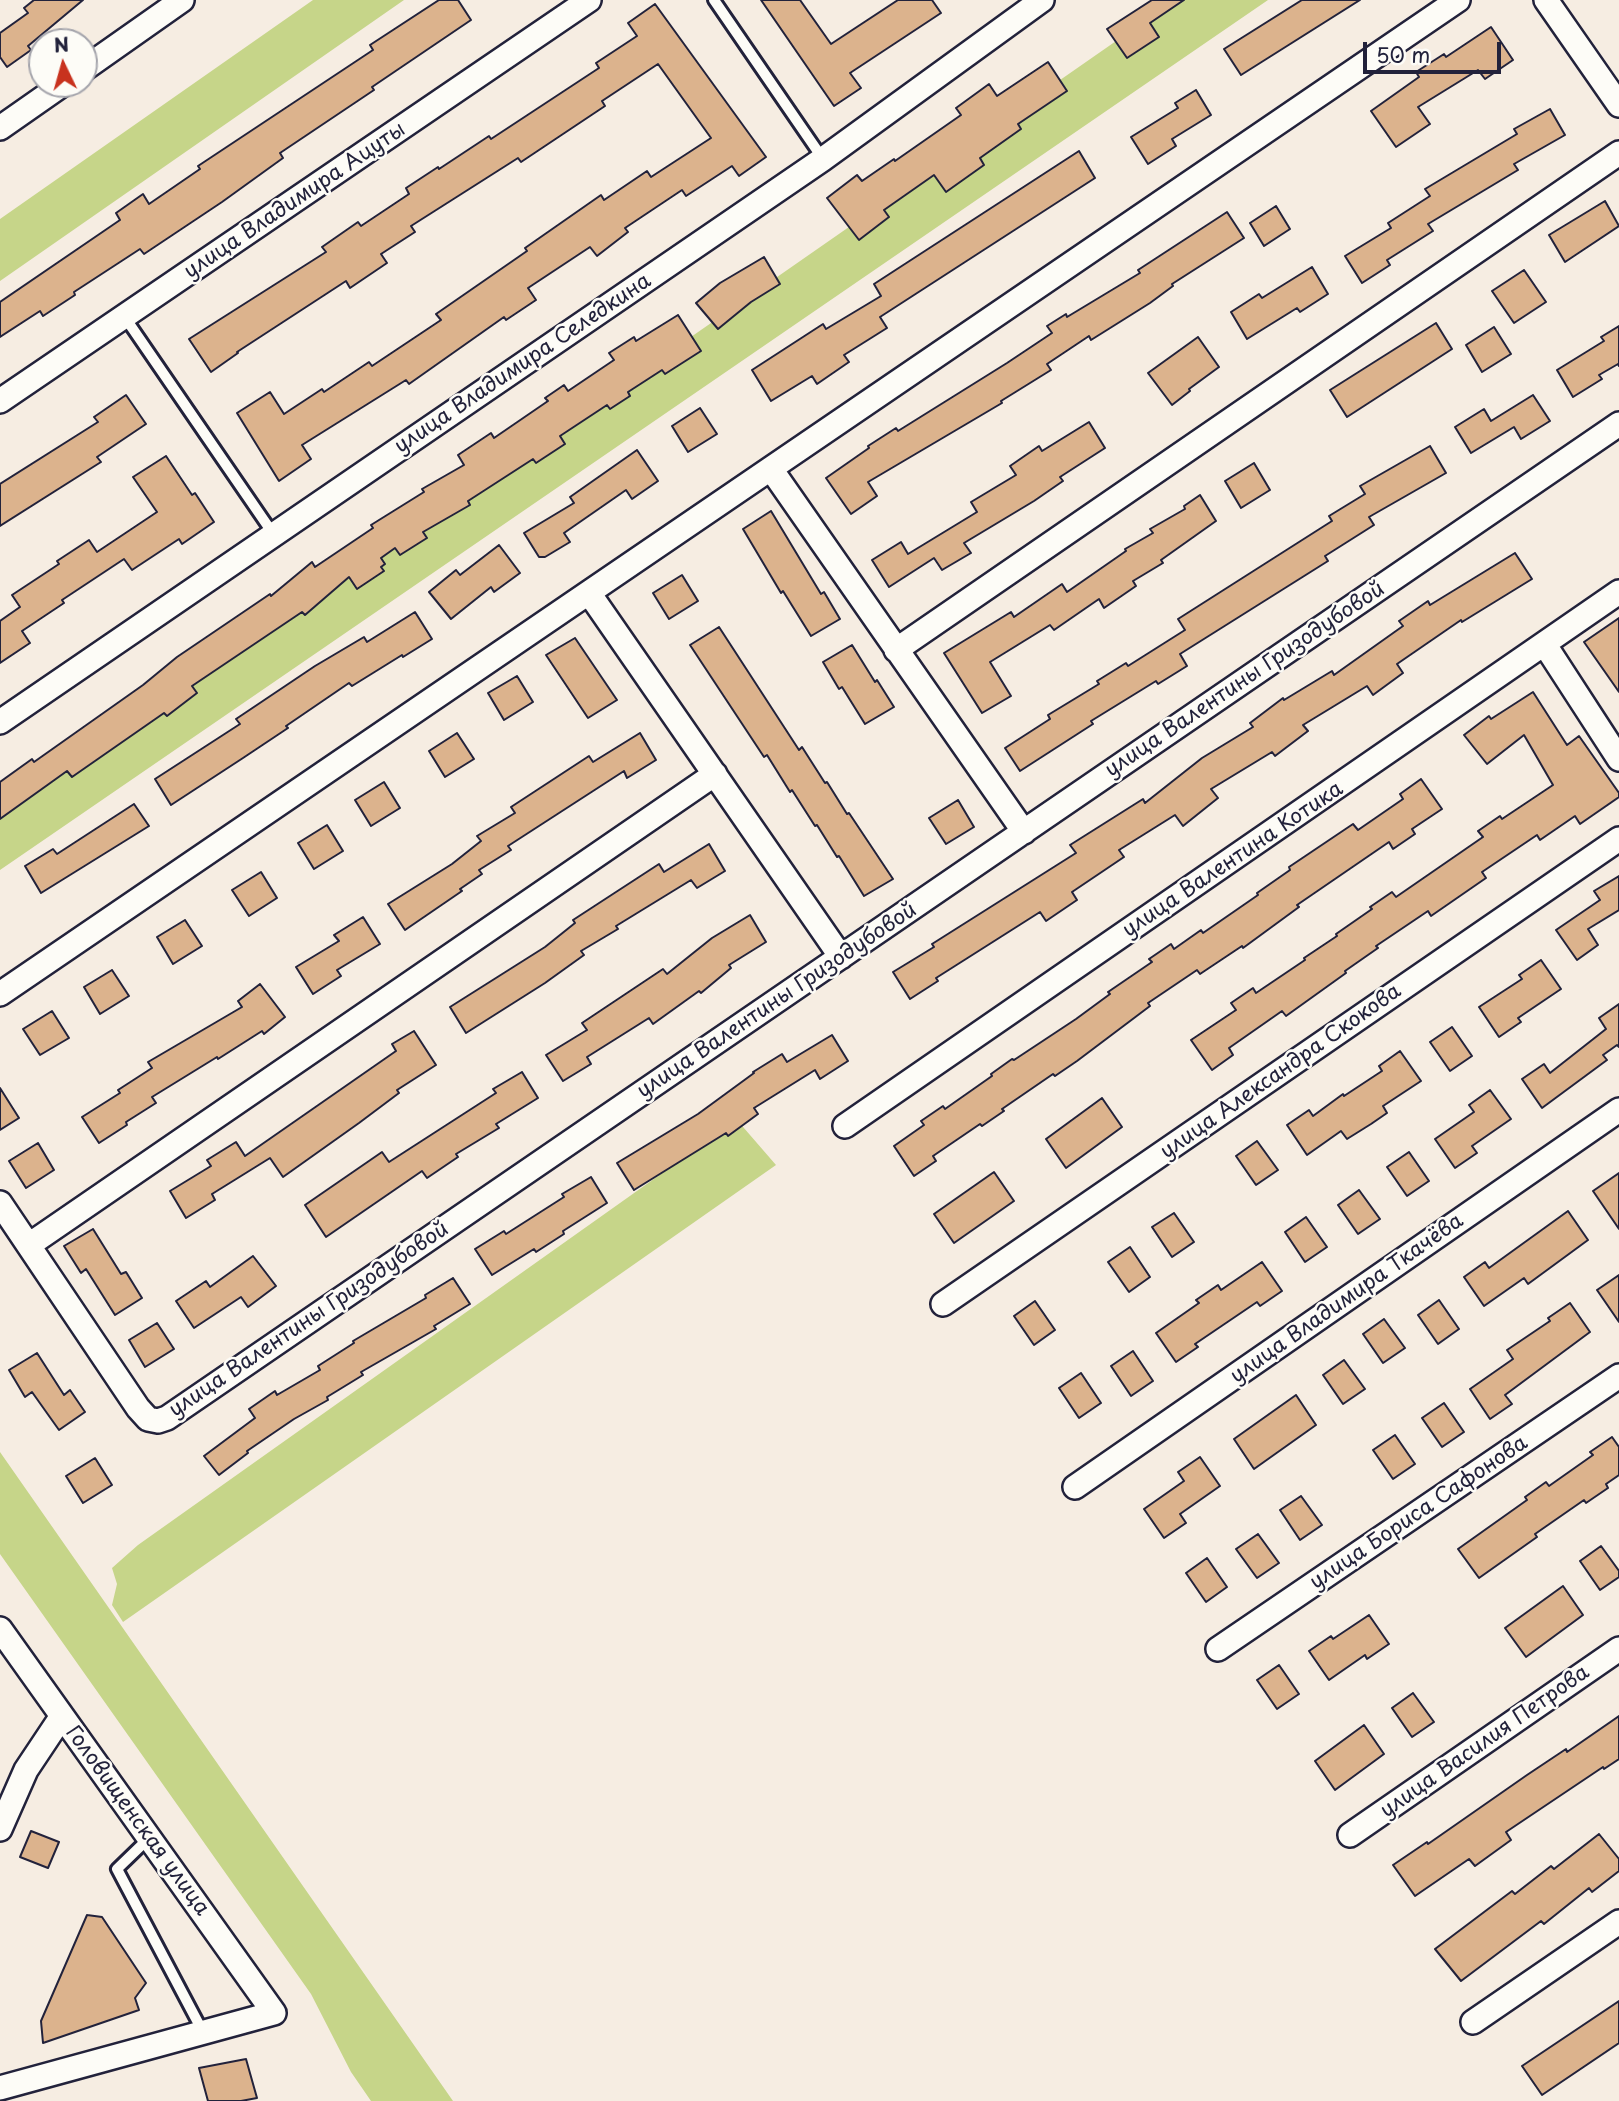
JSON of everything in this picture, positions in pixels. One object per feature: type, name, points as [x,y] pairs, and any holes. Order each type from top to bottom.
[{"type":"street","points":[[98,59],[182,0]]},
{"type":"street","name":"улица Владимира Ацуты","points":[[0,401],[589,0]]},
{"type":"street","name":"улица Владимира Селедкина","points":[[0,722],[823,159],[1042,0]]},
{"type":"street","points":[[0,994],[1458,0]]},
{"type":"street","points":[[1546,0],[1619,105]]},
{"type":"street","points":[[0,128],[43,98]]},
{"type":"street","points":[[896,650],[1619,153]]},
{"type":"street","name":"улица Валентины Гризодубовой","points":[[0,1203],[138,1408],[148,1419],[158,1421],[167,1418],[1619,424]]},
{"type":"street","points":[[771,469],[1024,832]]},
{"type":"street","name":"улица Валентина Котика","points":[[845,1126],[1619,592]]},
{"type":"street","points":[[589,593],[841,957]]},
{"type":"street","points":[[1545,645],[1619,759]]},
{"type":"street","points":[[29,1245],[715,774]]},
{"type":"street","name":"улица Александра Скокова","points":[[943,1304],[1619,839]]},
{"type":"street","name":"улица Владимира Ткачёва","points":[[1075,1487],[1619,1110]]},
{"type":"street","name":"улица Бориса Сафонова","points":[[1218,1649],[1619,1376]]},
{"type":"street","name":"Головищенская улица","points":[[0,1629],[274,2013],[204,2032]]},
{"type":"street","name":"улица Василия Петрова","points":[[1350,1835],[1619,1649]]},
{"type":"street","points":[[0,1829],[26,1770],[62,1716]]},
{"type":"street","points":[[1474,2022],[1619,1922]]},
{"type":"street","points":[[0,2088],[204,2032]]},
{"type":"lane","points":[[714,0],[823,159]]},
{"type":"lane","points":[[124,316],[274,535]]},
{"type":"lane","points":[[149,1838],[117,1869],[204,2032]]},
{"type":"green space","points":[[313,0],[404,0],[0,281],[0,219]]},
{"type":"green space","points":[[1175,0],[1268,0],[0,870],[0,818]]},
{"type":"green space","points":[[737,1120],[776,1165],[123,1622],[112,1605],[117,1584],[112,1568],[138,1545]]},
{"type":"green space","points":[[0,1452],[453,2101],[371,2101],[351,2072],[311,1994],[0,1554]]},
{"type":"building","points":[[34,0],[83,0],[50,28],[28,28],[28,52],[7,67],[0,57],[0,33],[28,13],[24,8]]},
{"type":"building","points":[[439,0],[458,0],[471,20],[280,153],[283,158],[222,202],[144,254],[140,249],[74,292],[75,295],[43,316],[40,311],[0,337],[0,302],[120,220],[116,213],[143,194],[149,204],[200,169],[198,166],[373,50],[370,45]]},
{"type":"building","points":[[761,0],[800,0],[831,44],[898,0],[932,0],[941,13],[850,73],[861,88],[834,106]]},
{"type":"building","points":[[1152,0],[1184,0],[1150,23],[1159,37],[1127,58],[1107,29]]},
{"type":"building","points":[[1302,0],[1360,0],[1241,75],[1224,49]]},
{"type":"building","points":[[655,4],[766,157],[739,176],[732,166],[686,196],[682,190],[625,228],[628,232],[597,256],[590,247],[528,288],[536,300],[506,320],[504,317],[409,384],[406,380],[302,445],[311,459],[279,481],[237,413],[270,392],[284,414],[322,389],[324,392],[369,362],[372,366],[441,320],[436,314],[527,251],[525,248],[601,195],[604,200],[647,171],[651,177],[711,138],[658,64],[602,101],[605,106],[521,162],[518,158],[411,226],[415,232],[381,254],[387,263],[350,288],[346,281],[211,372],[189,339],[326,252],[322,247],[358,222],[361,226],[409,194],[406,188],[489,136],[491,139],[599,68],[596,63],[637,36],[628,23]]},
{"type":"building","points":[[1491,27],[1513,60],[1485,79],[1478,70],[1418,107],[1430,124],[1396,147],[1371,111],[1419,77],[1416,72],[1444,54],[1446,57]]},
{"type":"building","points":[[1048,62],[1067,91],[1018,124],[1021,129],[980,158],[984,165],[946,192],[934,175],[884,210],[889,217],[859,240],[827,198],[857,175],[862,181],[894,159],[895,161],[961,115],[956,108],[989,84],[997,96]]},
{"type":"building","points":[[1196,90],[1211,115],[1172,139],[1176,146],[1148,164],[1131,137],[1178,108],[1175,103]]},
{"type":"building","points":[[1550,109],[1565,135],[1514,164],[1518,170],[1428,224],[1433,231],[1387,260],[1390,265],[1362,283],[1345,256],[1391,228],[1388,223],[1430,196],[1425,189],[1517,134],[1514,129]]},
{"type":"building","points":[[1079,151],[1095,178],[880,317],[887,328],[844,355],[849,362],[817,384],[812,376],[771,401],[752,370],[823,324],[826,329],[881,296],[874,284]]},
{"type":"building","points":[[1605,201],[1619,226],[1565,262],[1549,235]]},
{"type":"building","points":[[1276,206],[1290,229],[1264,246],[1250,223]]},
{"type":"building","points":[[1227,212],[1244,238],[1172,284],[1173,286],[1150,303],[1091,340],[1089,336],[1047,364],[1051,370],[1001,401],[1002,403],[868,482],[877,496],[851,514],[826,478],[896,428],[898,431],[1052,333],[1047,326],[1140,273],[1138,270]]},
{"type":"building","points":[[764,257],[780,284],[751,302],[718,329],[696,303],[720,283]]},
{"type":"building","points":[[1312,267],[1328,294],[1300,312],[1297,308],[1247,339],[1231,312],[1259,294],[1262,298]]},
{"type":"building","points":[[1524,270],[1546,302],[1514,323],[1492,291]]},
{"type":"building","points":[[678,315],[701,351],[665,374],[662,370],[628,392],[630,396],[610,409],[607,405],[560,436],[565,444],[536,463],[533,459],[468,501],[470,505],[423,532],[427,538],[400,555],[395,548],[381,558],[385,564],[381,567],[384,571],[357,589],[349,577],[305,615],[302,612],[192,686],[197,693],[167,716],[164,713],[72,777],[67,771],[0,819],[0,782],[32,759],[34,762],[143,685],[177,657],[270,594],[271,596],[312,562],[315,567],[373,528],[371,525],[424,492],[422,489],[464,465],[458,455],[491,433],[494,438],[548,401],[545,398],[564,385],[568,391],[614,360],[609,353],[634,337],[636,341]]},
{"type":"building","points":[[1436,323],[1452,349],[1347,417],[1330,390]]},
{"type":"building","points":[[1619,326],[1619,366],[1618,364],[1599,375],[1602,379],[1573,397],[1557,370],[1604,341],[1601,337]]},
{"type":"building","points":[[1494,327],[1511,354],[1482,372],[1466,345]]},
{"type":"building","points":[[1198,337],[1219,367],[1172,405],[1148,373]]},
{"type":"building","points":[[126,395],[146,424],[97,457],[101,462],[0,526],[0,484],[98,422],[94,417]]},
{"type":"building","points":[[1533,395],[1550,421],[1521,439],[1514,427],[1471,453],[1455,427],[1484,409],[1491,421]]},
{"type":"building","points":[[700,408],[717,434],[688,452],[672,426]]},
{"type":"building","points":[[1089,422],[1105,448],[1060,477],[1063,481],[1034,501],[964,543],[971,553],[942,570],[934,558],[889,587],[872,560],[901,542],[908,554],[977,512],[971,502],[1016,475],[1010,466],[1039,446],[1042,451]]},
{"type":"building","points":[[1430,446],[1446,473],[1369,517],[1374,525],[1325,556],[1328,561],[1180,654],[1187,666],[1158,684],[1156,681],[1091,721],[1093,724],[1020,771],[1005,748],[1050,719],[1048,715],[1099,684],[1097,681],[1126,663],[1128,666],[1185,630],[1178,619],[1332,521],[1329,516],[1365,494],[1360,486]]},
{"type":"building","points":[[637,450],[658,481],[632,499],[626,490],[564,533],[570,542],[545,557],[539,557],[524,533],[574,503],[570,497]]},
{"type":"building","points":[[166,456],[214,522],[182,544],[179,539],[132,570],[124,559],[62,600],[64,603],[22,631],[30,643],[0,663],[0,621],[20,607],[12,595],[89,540],[97,552],[157,512],[133,477]]},
{"type":"building","points":[[1254,463],[1270,490],[1241,508],[1225,481]]},
{"type":"building","points":[[1200,495],[1216,521],[1161,560],[1163,563],[1133,581],[1136,586],[1104,608],[1099,599],[1054,630],[1050,625],[990,662],[1011,696],[982,713],[944,653],[1011,612],[1014,617],[1062,584],[1067,592],[1126,551],[1125,549],[1153,533],[1150,529],[1185,509],[1184,506]]},
{"type":"building","points":[[771,511],[821,594],[824,592],[840,619],[811,636],[783,591],[781,593],[743,529]]},
{"type":"building","points":[[499,545],[520,573],[494,592],[491,587],[451,619],[429,592],[456,570],[460,575]]},
{"type":"building","points":[[1515,553],[1532,579],[1462,622],[1461,620],[1397,664],[1403,673],[1373,695],[1367,686],[1303,725],[1308,731],[1275,756],[1272,752],[1211,789],[1218,798],[1183,826],[1175,815],[1119,850],[1124,857],[1072,892],[1077,900],[1046,921],[1040,912],[936,978],[938,981],[910,999],[893,972],[934,947],[932,944],[1076,853],[1070,845],[1143,799],[1145,803],[1202,758],[1253,727],[1250,723],[1283,698],[1284,700],[1332,671],[1334,675],[1403,626],[1399,621],[1428,601],[1430,605]]},
{"type":"building","points":[[682,575],[698,601],[669,619],[653,593]]},
{"type":"building","points":[[415,612],[432,639],[352,686],[349,683],[286,726],[288,728],[171,805],[155,779],[240,724],[236,719],[315,666],[364,637],[367,642]]},
{"type":"building","points":[[1619,618],[1619,692],[1584,642]]},
{"type":"building","points":[[719,627],[799,750],[802,747],[893,879],[864,896],[767,755],[764,757],[690,645]]},
{"type":"building","points":[[575,638],[617,700],[588,718],[546,655]]},
{"type":"building","points":[[852,645],[894,707],[865,724],[823,662]]},
{"type":"building","points":[[517,676],[533,702],[504,720],[488,693]]},
{"type":"building","points":[[1533,692],[1567,745],[1579,736],[1619,793],[1619,797],[1580,824],[1575,816],[1540,840],[1537,835],[1482,872],[1486,878],[1431,916],[1428,911],[1376,946],[1378,948],[1345,971],[1346,973],[1286,1016],[1282,1011],[1229,1048],[1233,1055],[1212,1070],[1191,1040],[1236,1010],[1231,1003],[1253,988],[1256,993],[1305,960],[1304,958],[1372,909],[1370,907],[1392,892],[1396,897],[1483,837],[1478,831],[1500,816],[1502,819],[1553,785],[1524,735],[1487,764],[1464,735],[1489,716],[1491,719]]},
{"type":"building","points":[[457,733],[474,759],[445,777],[429,751]]},
{"type":"building","points":[[640,733],[656,760],[627,778],[624,771],[508,846],[511,850],[479,870],[482,874],[460,889],[462,891],[405,930],[388,904],[452,864],[481,841],[477,836],[515,813],[511,807],[589,756],[593,762]]},
{"type":"building","points":[[1421,779],[1442,809],[1412,829],[1415,834],[1393,849],[1389,842],[1297,905],[1299,907],[1243,948],[1242,946],[1200,974],[1197,970],[1148,1003],[1150,1006],[1077,1061],[1055,1076],[1053,1074],[1002,1109],[1004,1111],[933,1156],[936,1161],[914,1176],[894,1146],[924,1125],[921,1121],[943,1106],[945,1109],[1012,1059],[1076,1019],[1110,994],[1108,992],[1152,962],[1149,959],[1171,944],[1174,949],[1201,930],[1203,933],[1258,895],[1257,893],[1290,870],[1289,867],[1353,824],[1358,830],[1403,799],[1400,794]]},
{"type":"building","points":[[384,782],[400,808],[371,826],[355,800]]},
{"type":"building","points":[[958,800],[974,827],[946,844],[929,818]]},
{"type":"building","points":[[134,804],[149,826],[41,893],[25,866],[53,849],[57,854]]},
{"type":"building","points":[[327,825],[343,851],[314,869],[298,843]]},
{"type":"building","points":[[709,844],[725,871],[697,888],[691,880],[616,926],[618,929],[581,951],[584,955],[545,983],[466,1033],[450,1007],[545,947],[575,923],[573,920],[659,864],[664,872]]},
{"type":"building","points":[[261,872],[277,898],[249,916],[232,890]]},
{"type":"building","points":[[1619,876],[1619,910],[1588,929],[1598,945],[1577,960],[1556,930],[1600,900],[1594,891]]},
{"type":"building","points":[[750,915],[766,942],[729,965],[731,968],[701,993],[699,991],[653,1024],[649,1018],[587,1057],[591,1064],[563,1081],[546,1055],[587,1030],[582,1023],[663,969],[667,974],[712,938]]},
{"type":"building","points":[[363,917],[380,944],[337,970],[341,976],[313,994],[296,967],[339,941],[334,935]]},
{"type":"building","points":[[185,920],[202,946],[173,964],[157,937]]},
{"type":"building","points":[[1541,960],[1561,989],[1518,1018],[1521,1022],[1499,1037],[1479,1007],[1522,979],[1519,975]]},
{"type":"building","points":[[112,970],[129,996],[100,1014],[84,987]]},
{"type":"building","points":[[260,984],[285,1017],[264,1034],[262,1031],[152,1097],[156,1103],[99,1143],[82,1117],[120,1093],[118,1090],[152,1068],[148,1062],[242,1007],[238,1001]]},
{"type":"building","points":[[1619,1004],[1619,1047],[1617,1045],[1603,1055],[1607,1060],[1542,1108],[1522,1079],[1544,1064],[1550,1073],[1606,1029],[1599,1018]]},
{"type":"building","points":[[52,1011],[69,1038],[40,1055],[23,1029]]},
{"type":"building","points":[[1452,1027],[1472,1056],[1450,1071],[1430,1042]]},
{"type":"building","points":[[414,1031],[436,1065],[397,1090],[399,1093],[283,1177],[270,1158],[212,1194],[215,1200],[186,1218],[170,1191],[211,1166],[207,1160],[236,1142],[245,1156],[396,1051],[392,1044]]},
{"type":"building","points":[[832,1035],[848,1061],[820,1079],[815,1070],[754,1108],[758,1114],[728,1136],[726,1133],[634,1190],[617,1163],[698,1114],[753,1072],[782,1054],[787,1062]]},
{"type":"building","points":[[1400,1051],[1421,1081],[1383,1106],[1387,1113],[1371,1124],[1347,1139],[1341,1131],[1307,1155],[1287,1125],[1309,1110],[1313,1116],[1343,1094],[1344,1096],[1382,1071],[1379,1066]]},
{"type":"building","points":[[522,1072],[538,1098],[496,1124],[499,1128],[456,1154],[458,1157],[427,1178],[422,1171],[326,1237],[305,1205],[382,1152],[389,1162],[496,1093],[493,1089]]},
{"type":"building","points":[[0,1088],[19,1118],[0,1130]]},
{"type":"building","points":[[1490,1090],[1511,1119],[1472,1146],[1477,1153],[1455,1168],[1435,1139],[1474,1112],[1469,1105]]},
{"type":"building","points":[[1102,1098],[1122,1127],[1066,1168],[1046,1139]]},
{"type":"building","points":[[1257,1141],[1278,1170],[1256,1185],[1236,1156]]},
{"type":"building","points":[[38,1143],[54,1170],[26,1188],[9,1161]]},
{"type":"building","points":[[1409,1152],[1429,1181],[1407,1196],[1387,1167]]},
{"type":"building","points":[[994,1172],[1014,1201],[954,1243],[934,1214]]},
{"type":"building","points":[[1619,1173],[1619,1229],[1593,1191]]},
{"type":"building","points":[[591,1177],[607,1203],[536,1252],[534,1249],[492,1275],[475,1249],[504,1231],[506,1234]]},
{"type":"building","points":[[1359,1190],[1380,1219],[1358,1234],[1338,1205]]},
{"type":"building","points":[[1568,1211],[1588,1240],[1528,1284],[1524,1278],[1484,1306],[1464,1277],[1485,1262],[1489,1268]]},
{"type":"building","points":[[1174,1213],[1194,1242],[1172,1257],[1152,1227]]},
{"type":"building","points":[[1306,1217],[1327,1247],[1305,1262],[1285,1232]]},
{"type":"building","points":[[93,1229],[121,1274],[126,1272],[142,1298],[115,1315],[86,1269],[81,1273],[64,1246]]},
{"type":"building","points":[[1130,1247],[1150,1277],[1129,1292],[1108,1262]]},
{"type":"building","points":[[253,1256],[276,1286],[248,1307],[241,1297],[194,1328],[176,1301],[206,1281],[210,1287]]},
{"type":"building","points":[[1262,1262],[1282,1291],[1260,1306],[1257,1302],[1195,1344],[1198,1347],[1176,1362],[1156,1333],[1199,1303],[1196,1300],[1218,1285],[1221,1290]]},
{"type":"building","points":[[1619,1275],[1619,1322],[1597,1290]]},
{"type":"building","points":[[453,1278],[470,1304],[434,1326],[436,1329],[361,1372],[363,1375],[247,1451],[248,1453],[219,1475],[204,1456],[255,1418],[249,1409],[275,1391],[277,1395],[320,1370],[318,1366],[354,1343],[353,1341],[426,1298],[425,1295]]},
{"type":"building","points":[[1439,1300],[1459,1329],[1438,1344],[1418,1315]]},
{"type":"building","points":[[1035,1301],[1055,1330],[1034,1345],[1014,1316]]},
{"type":"building","points":[[1570,1303],[1590,1332],[1505,1395],[1512,1404],[1490,1419],[1470,1389],[1513,1359],[1507,1350],[1550,1321],[1548,1318]]},
{"type":"building","points":[[1384,1319],[1405,1348],[1383,1363],[1363,1334]]},
{"type":"building","points":[[157,1323],[174,1349],[145,1367],[129,1340]]},
{"type":"building","points":[[1133,1351],[1153,1381],[1131,1396],[1111,1366]]},
{"type":"building","points":[[37,1353],[64,1395],[70,1390],[85,1412],[59,1430],[32,1392],[25,1397],[9,1370]]},
{"type":"building","points":[[1344,1360],[1365,1389],[1343,1404],[1323,1375]]},
{"type":"building","points":[[1081,1373],[1101,1403],[1079,1418],[1059,1388]]},
{"type":"building","points":[[1296,1395],[1316,1425],[1254,1469],[1234,1439]]},
{"type":"building","points":[[1444,1403],[1464,1432],[1442,1447],[1422,1418]]},
{"type":"building","points":[[1395,1435],[1415,1464],[1393,1479],[1373,1450]]},
{"type":"building","points":[[1612,1437],[1619,1447],[1619,1475],[1606,1484],[1608,1488],[1586,1503],[1584,1500],[1535,1534],[1537,1537],[1479,1578],[1458,1549],[1527,1500],[1525,1497],[1546,1482],[1549,1486],[1593,1455],[1590,1452]]},
{"type":"building","points":[[1200,1457],[1220,1486],[1180,1514],[1186,1523],[1164,1538],[1144,1509],[1184,1481],[1178,1472]]},
{"type":"building","points":[[95,1458],[112,1485],[83,1503],[66,1476]]},
{"type":"building","points":[[1301,1496],[1322,1525],[1300,1540],[1280,1510]]},
{"type":"building","points":[[1258,1534],[1279,1563],[1257,1578],[1236,1549]]},
{"type":"building","points":[[1601,1546],[1619,1571],[1619,1577],[1600,1590],[1580,1561]]},
{"type":"building","points":[[1207,1558],[1227,1587],[1206,1602],[1186,1573]]},
{"type":"building","points":[[1563,1586],[1583,1615],[1526,1657],[1505,1628]]},
{"type":"building","points":[[1369,1615],[1389,1644],[1367,1659],[1365,1655],[1329,1680],[1309,1651]]},
{"type":"building","points":[[1279,1665],[1299,1694],[1277,1709],[1257,1680]]},
{"type":"building","points":[[1413,1693],[1434,1722],[1412,1737],[1392,1708]]},
{"type":"building","points":[[1619,1716],[1619,1759],[1506,1832],[1511,1840],[1475,1866],[1469,1859],[1415,1896],[1393,1865]]},
{"type":"building","points":[[1364,1725],[1384,1754],[1335,1790],[1315,1761]]},
{"type":"building","points":[[31,1831],[59,1842],[48,1868],[20,1857]]},
{"type":"building","points":[[1599,1834],[1619,1859],[1619,1871],[1592,1892],[1589,1888],[1544,1924],[1541,1921],[1461,1981],[1435,1949],[1512,1891],[1515,1894],[1551,1866],[1554,1869]]},
{"type":"building","points":[[87,1915],[102,1917],[146,1983],[135,1998],[139,2010],[43,2043],[41,2021]]},
{"type":"building","points":[[1619,2001],[1619,2043],[1542,2095],[1522,2066]]},
{"type":"building","points":[[246,2059],[257,2098],[208,2101],[199,2068]]}]
